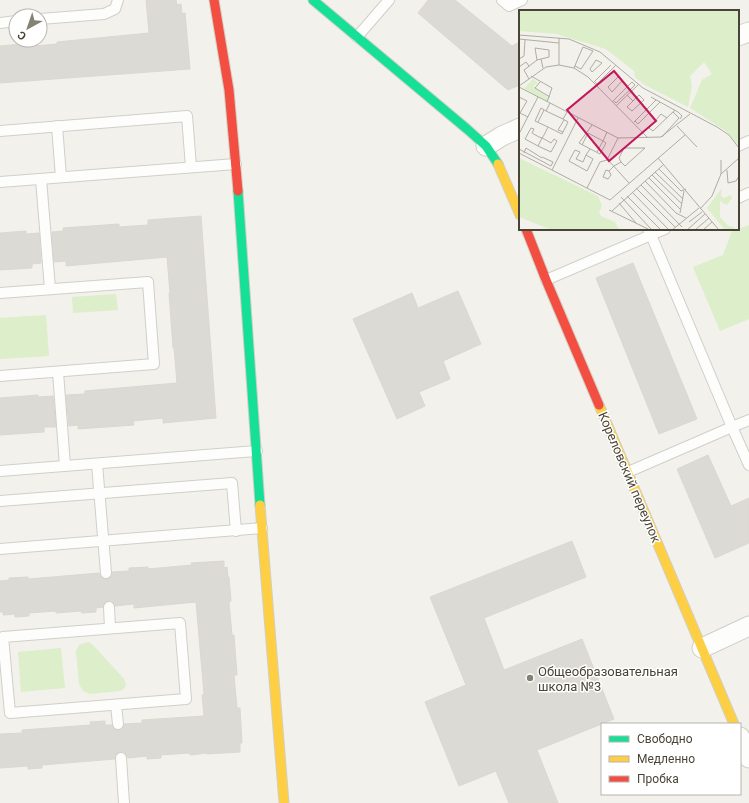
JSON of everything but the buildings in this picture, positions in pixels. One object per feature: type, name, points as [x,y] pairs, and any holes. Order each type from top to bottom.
[{"type":"street","points":[[214,0],[229,90],[236,164],[262,528],[284,803]]},
{"type":"street","points":[[313,0],[486,146],[500,166],[519,213]]},
{"type":"street","points":[[739,36],[749,32]]},
{"type":"street","points":[[486,146],[502,136],[519,128]]},
{"type":"street","name":"Кореловский переулок","points":[[526,230],[546,280],[734,723]]},
{"type":"street","points":[[702,648],[749,626]]},
{"type":"street","points":[[741,739],[749,758]]},
{"type":"lane","points":[[48,19],[104,14],[114,9],[118,0]]},
{"type":"lane","points":[[357,37],[389,0]]},
{"type":"lane","points":[[502,0],[509,6],[522,0]]},
{"type":"lane","points":[[0,130],[187,116],[191,167]]},
{"type":"lane","points":[[57,126],[61,178]]},
{"type":"lane","points":[[739,146],[749,141]]},
{"type":"lane","points":[[0,182],[236,164]]},
{"type":"lane","points":[[41,179],[50,289]]},
{"type":"lane","points":[[739,198],[749,194]]},
{"type":"lane","points":[[546,280],[649,232],[660,230]]},
{"type":"lane","points":[[649,232],[749,465]]},
{"type":"lane","points":[[0,294],[148,282],[154,364],[0,376]]},
{"type":"lane","points":[[58,372],[65,466]]},
{"type":"lane","points":[[628,472],[749,420]]},
{"type":"lane","points":[[0,471],[257,451]]},
{"type":"lane","points":[[97,464],[106,572]]},
{"type":"lane","points":[[0,501],[232,483],[236,530]]},
{"type":"lane","points":[[0,549],[262,528]]},
{"type":"lane","points":[[109,606],[110,628]]},
{"type":"lane","points":[[180,623],[186,699],[10,713],[3,637],[110,628],[180,623]]},
{"type":"lane","points":[[116,705],[118,724]]},
{"type":"lane","points":[[120,758],[124,803]]},
{"type":"green space","points":[[749,225],[749,319],[720,331],[693,267],[723,255],[732,231],[739,230],[739,229]]},
{"type":"green space","points":[[116,294],[118,310],[73,313],[72,297]]},
{"type":"green space","points":[[46,315],[49,356],[0,359],[0,318]]},
{"type":"green space","points":[[89,642],[124,679],[126,684],[125,688],[120,691],[90,694],[83,691],[79,684],[76,651],[79,645]]},
{"type":"green space","points":[[61,648],[65,688],[21,692],[18,652]]},
{"type":"traffic: fast","points":[[313,0],[467,129],[486,146],[498,164]]},
{"type":"traffic: fast","points":[[238,191],[260,505]]},
{"type":"traffic: slow","points":[[498,164],[519,213]]},
{"type":"traffic: slow","points":[[599,405],[734,723]]},
{"type":"traffic: slow","points":[[260,505],[284,803]]},
{"type":"traffic: jam","points":[[214,0],[229,90],[238,191]]},
{"type":"traffic: jam","points":[[526,230],[599,405]]},
{"type":"place","name":"Общеобразовательная школа №3","points":[[530,678]]}]
